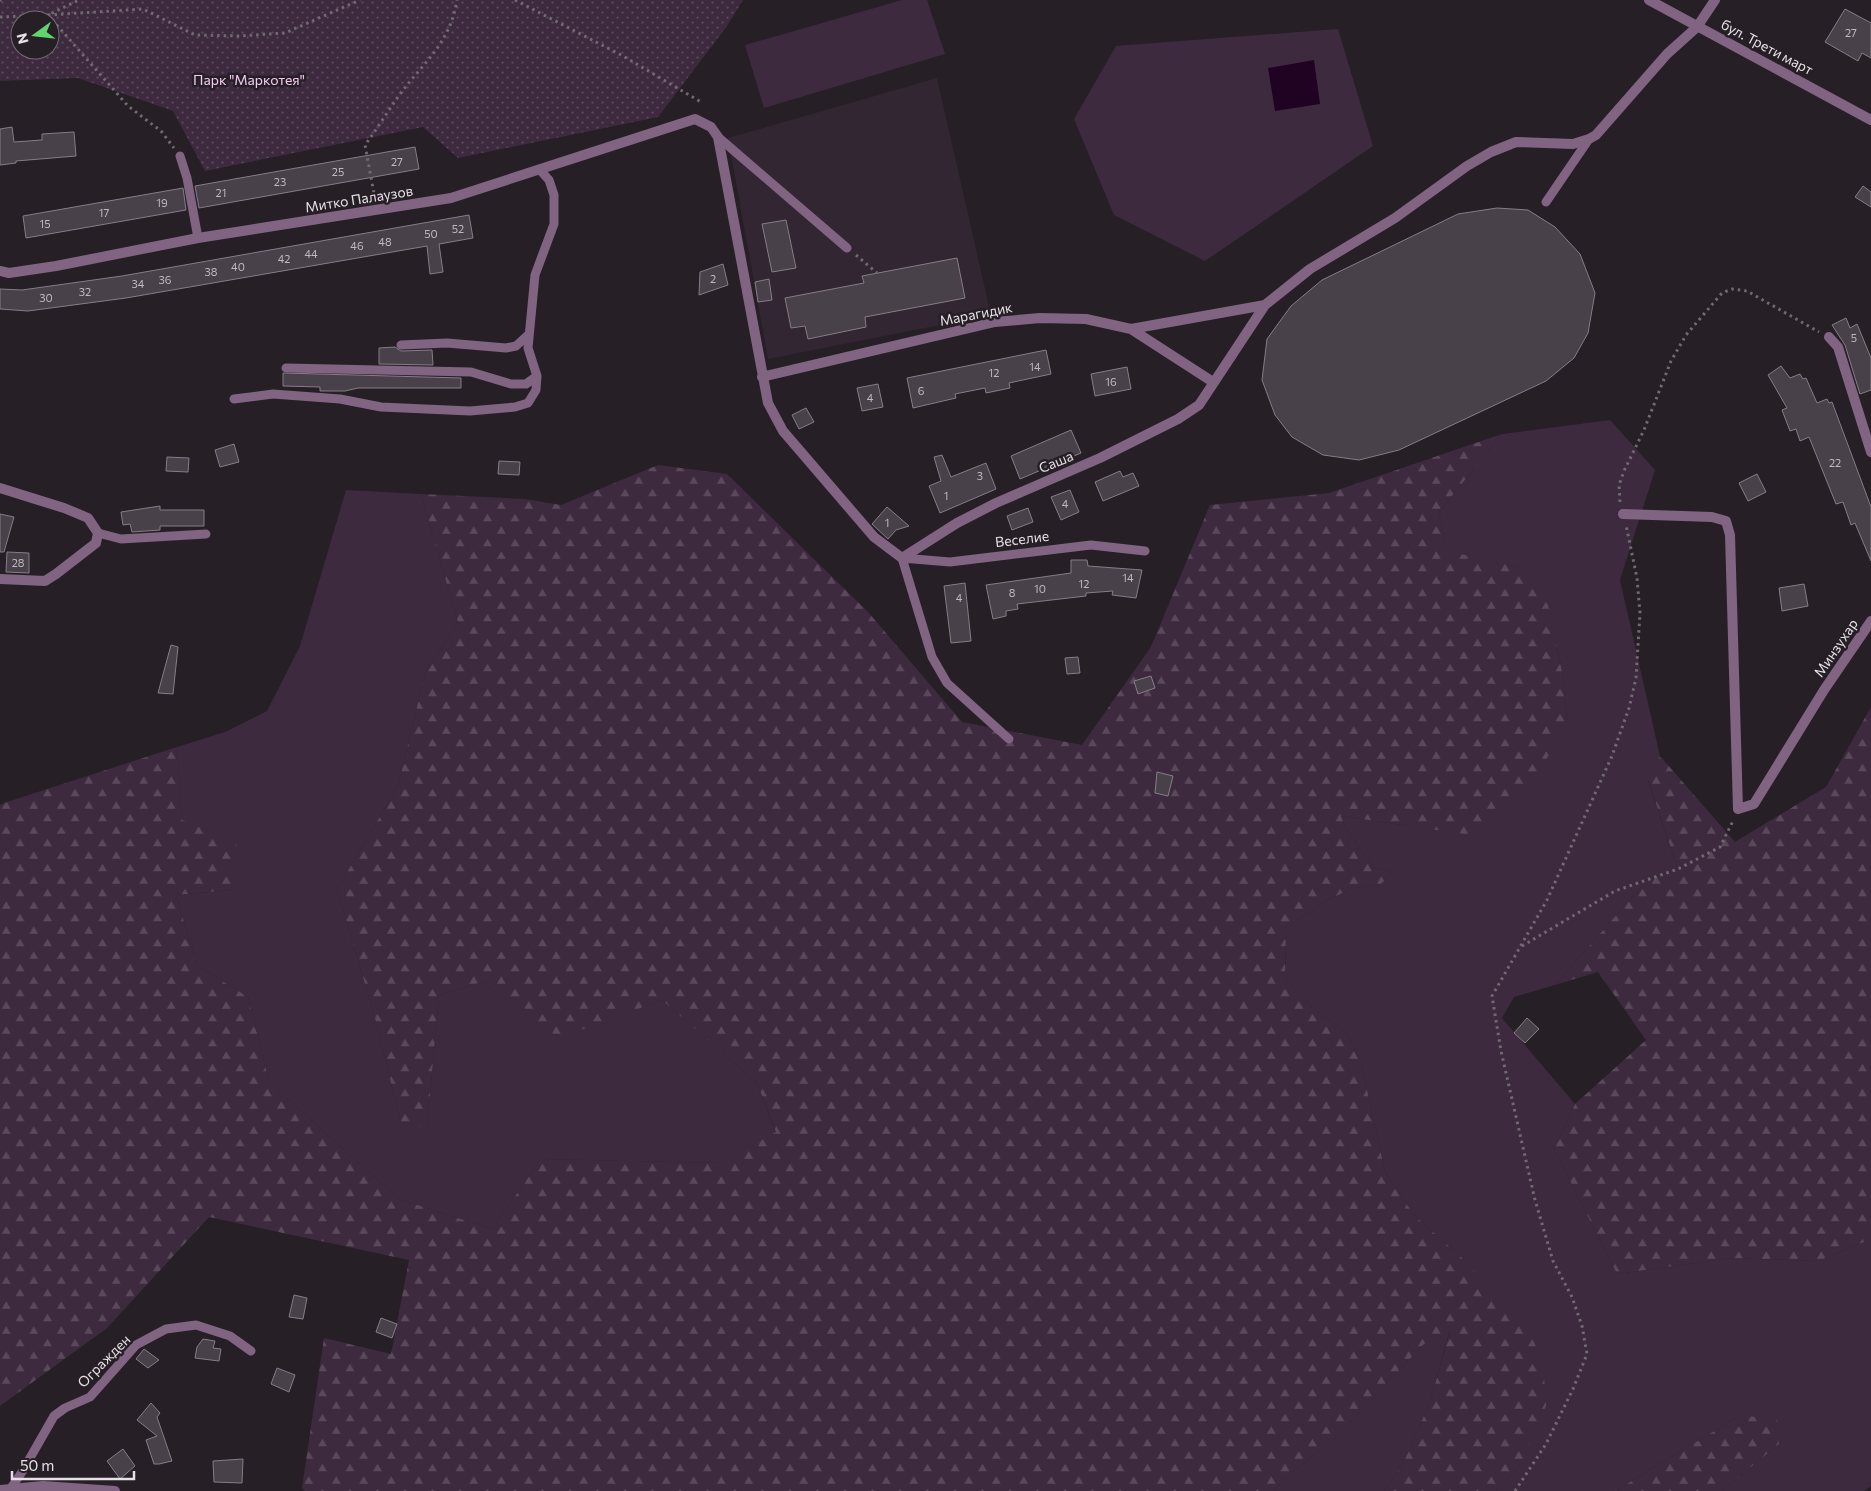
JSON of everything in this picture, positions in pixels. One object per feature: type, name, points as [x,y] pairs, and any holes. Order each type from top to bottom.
[{"type":"street","name":"бул. Трети март","points":[[1649,0],[1871,120]]},
{"type":"street","points":[[1131,330],[1265,305],[1310,269],[1395,218],[1491,152],[1516,142],[1573,144],[1589,139],[1596,135],[1667,54],[1697,27],[1715,0]]},
{"type":"street","name":"Митко Палаузов","points":[[0,271],[9,272],[56,266],[198,238],[451,198],[695,119],[711,127],[718,137]]},
{"type":"street","points":[[718,137],[768,403],[783,431],[874,537],[902,558]]},
{"type":"street","name":"Саша","points":[[902,558],[957,523],[996,503],[1100,458],[1178,419],[1199,405],[1265,305]]},
{"type":"street","name":"Марагидик","points":[[762,377],[995,322],[1040,318],[1086,319],[1131,330],[1213,382]]},
{"type":"street","points":[[1829,337],[1838,348],[1871,452]]},
{"type":"street","points":[[0,488],[64,508],[88,518],[98,533],[96,543],[45,581],[0,579]]},
{"type":"street","points":[[1623,514],[1712,516],[1726,521],[1730,534],[1738,809]]},
{"type":"street","name":"Минзухар","points":[[1738,809],[1754,804],[1824,690],[1871,621]]},
{"type":"street","points":[[0,1490],[43,1486],[115,1491]]},
{"type":"lane","points":[[718,137],[847,248]]},
{"type":"lane","points":[[1546,202],[1589,139]]},
{"type":"lane","points":[[180,156],[187,178],[198,238]]},
{"type":"lane","points":[[234,399],[273,394],[340,400],[382,407],[470,410],[515,408],[528,403],[536,390],[537,376],[528,348],[535,275],[554,224],[554,196],[549,180],[540,170]]},
{"type":"lane","points":[[401,345],[447,343],[506,348],[516,346],[528,335]]},
{"type":"lane","points":[[286,368],[471,372],[511,384],[526,384],[537,376]]},
{"type":"lane","points":[[98,533],[121,539],[206,534]]},
{"type":"lane","name":"Веселие","points":[[902,558],[950,562],[1091,545],[1145,551]]},
{"type":"lane","points":[[902,558],[932,657],[947,683],[1008,739]]},
{"type":"lane","name":"Огражден","points":[[11,1488],[54,1416],[90,1397],[136,1345],[166,1329],[196,1325],[230,1336],[251,1352]]},
{"type":"path","points":[[58,10],[79,0]]},
{"type":"path","points":[[60,14],[143,9],[195,35],[239,36],[285,33],[360,0]]},
{"type":"path","points":[[377,210],[365,145],[398,97],[443,43],[455,14],[457,0]]},
{"type":"path","points":[[515,0],[623,56],[701,102]]},
{"type":"path","points":[[60,29],[128,106],[161,132],[180,156]]},
{"type":"path","points":[[847,248],[877,273]]},
{"type":"path","points":[[1515,1491],[1546,1444],[1573,1389],[1587,1354],[1582,1326],[1572,1297],[1554,1261],[1535,1200],[1493,1013],[1492,996],[1547,900],[1612,756],[1629,708],[1636,678],[1639,646],[1638,596],[1637,578],[1620,500],[1619,485],[1644,430],[1671,361],[1686,335],[1722,293],[1732,289],[1747,291],[1829,337]]},
{"type":"path","points":[[1522,946],[1615,891],[1678,869],[1720,847],[1738,809]]},
{"type":"shaded area","points":[[1314,60],[1320,104],[1275,111],[1268,68]]},
{"type":"shaded area","points":[[937,78],[991,315],[768,359],[728,138]]},
{"type":"green space","name":"Парк \"Маркотея\"","points":[[0,0],[743,0],[727,26],[658,117],[458,158],[423,127],[205,171],[173,111],[78,78],[0,81]]},
{"type":"green space","points":[[902,0],[927,0],[945,54],[764,108],[745,45]]},
{"type":"green space","points":[[1338,29],[1373,146],[1205,261],[1114,215],[1074,119],[1116,46]]},
{"type":"green space","points":[[1610,420],[1655,470],[1620,580],[1660,756],[1648,781],[1678,869],[1648,879],[1555,985],[1514,997],[1502,1018],[1575,1104],[1554,1149],[1617,1274],[1731,1258],[1818,1261],[1871,1239],[1871,1486],[1864,1491],[1722,1491],[1779,1444],[1741,1415],[1615,1491],[1496,1491],[1520,1465],[1460,1256],[1414,1215],[1385,1172],[1361,1062],[1346,1033],[1314,1009],[1285,979],[1286,928],[1325,901],[1354,888],[1381,884],[1393,872],[1373,867],[1346,829],[1341,816],[1409,826],[1567,724],[1563,676],[1557,647],[1523,568],[1447,552],[1439,512],[1502,434]]},
{"type":"green space","points":[[1502,434],[1439,512],[1447,551],[1523,568],[1548,605],[1563,676],[1567,724],[1526,794],[1478,836],[1341,816],[1346,829],[1373,867],[1393,872],[1381,884],[1354,888],[1325,901],[1286,928],[1285,979],[1314,1009],[1346,1033],[1361,1062],[1385,1172],[1414,1215],[1460,1256],[1525,1325],[1543,1360],[1546,1406],[1520,1465],[1496,1491],[1384,1491],[1402,1466],[1430,1402],[1450,1331],[1424,1344],[1335,1438],[1284,1479],[1274,1491],[305,1491],[302,1488],[324,1338],[391,1354],[409,1260],[209,1217],[107,1328],[0,1406],[0,805],[4,803],[177,747],[182,820],[237,842],[232,890],[176,895],[197,965],[248,997],[269,1082],[399,1199],[492,1229],[541,1159],[719,1163],[776,1132],[757,1083],[662,1000],[559,1038],[482,982],[439,995],[427,1129],[401,1123],[375,1018],[337,889],[398,786],[425,673],[458,623],[421,494],[525,499],[561,505],[658,465],[727,474],[868,612],[962,722],[1082,745],[1151,647],[1210,505],[1329,493]]},
{"type":"green space","points":[[346,490],[421,494],[458,623],[425,673],[398,786],[337,889],[375,1018],[401,1123],[427,1128],[439,995],[482,982],[559,1037],[662,1000],[757,1083],[776,1133],[719,1163],[541,1159],[492,1229],[399,1199],[269,1082],[248,997],[197,965],[176,895],[232,890],[182,821],[177,747],[225,732],[267,711],[300,646]]},
{"type":"green space","points":[[1871,707],[1871,1239],[1818,1261],[1731,1258],[1617,1274],[1554,1149],[1575,1104],[1646,1040],[1598,972],[1555,985],[1648,879],[1678,869],[1648,780],[1660,756],[1735,842],[1826,787]]},
{"type":"green space","points":[[1450,1330],[1430,1402],[1402,1466],[1384,1491],[1274,1491],[1284,1479],[1335,1438],[1424,1344]]},
{"type":"green space","points":[[1741,1415],[1777,1420],[1779,1444],[1722,1491],[1615,1491]]},
{"type":"building","points":[[1845,9],[1871,23],[1871,58],[1862,53],[1858,61],[1825,42]]},
{"type":"building","points":[[12,127],[14,142],[42,140],[42,134],[74,132],[76,156],[16,161],[16,163],[0,165],[0,129]]},
{"type":"building","points":[[415,147],[419,169],[199,208],[195,186]]},
{"type":"building","points":[[1863,186],[1871,192],[1871,207],[1855,197]]},
{"type":"building","points":[[183,188],[186,210],[26,238],[23,216]]},
{"type":"building","points":[[1497,208],[1528,210],[1555,227],[1580,254],[1595,293],[1588,333],[1574,358],[1546,381],[1399,450],[1359,460],[1323,455],[1292,437],[1275,415],[1262,380],[1267,339],[1291,306],[1322,280],[1458,214]]},
{"type":"building","points":[[469,215],[473,238],[439,244],[443,272],[430,274],[427,246],[126,298],[28,311],[0,309],[0,289],[22,290],[122,276]]},
{"type":"building","points":[[786,220],[796,268],[772,272],[762,224]]},
{"type":"building","points":[[957,258],[965,298],[865,317],[866,327],[808,339],[805,326],[791,328],[785,298],[864,283],[862,276]]},
{"type":"building","points":[[723,264],[728,285],[699,295],[700,272]]},
{"type":"building","points":[[769,279],[772,300],[758,302],[755,282]]},
{"type":"building","points":[[1846,318],[1850,328],[1857,324],[1871,358],[1871,390],[1860,394],[1845,345],[1832,325]]},
{"type":"building","points":[[395,347],[401,351],[432,350],[433,365],[379,364],[379,348]]},
{"type":"building","points":[[1046,350],[1051,374],[1009,383],[1010,388],[986,393],[985,388],[955,394],[956,398],[913,408],[907,378]]},
{"type":"building","points":[[1781,366],[1790,378],[1800,374],[1803,379],[1806,378],[1817,403],[1827,399],[1829,403],[1832,402],[1871,507],[1871,561],[1855,523],[1851,525],[1843,502],[1836,504],[1809,437],[1800,441],[1796,429],[1790,431],[1782,410],[1787,408],[1768,375]]},
{"type":"building","points":[[1127,367],[1131,389],[1095,396],[1091,374]]},
{"type":"building","points":[[283,373],[461,378],[461,388],[358,388],[345,391],[320,391],[320,387],[283,386]]},
{"type":"building","points":[[878,384],[883,407],[862,411],[857,388]]},
{"type":"building","points":[[806,408],[814,422],[799,429],[792,415]]},
{"type":"building","points":[[1071,430],[1081,453],[1020,479],[1011,456]]},
{"type":"building","points":[[234,444],[239,462],[220,467],[215,450]]},
{"type":"building","points":[[942,455],[951,477],[986,463],[996,489],[940,513],[929,486],[941,481],[934,457]]},
{"type":"building","points":[[167,457],[189,458],[188,472],[166,471]]},
{"type":"building","points":[[499,461],[520,462],[519,475],[498,474]]},
{"type":"building","points":[[1120,471],[1123,477],[1133,473],[1139,486],[1103,501],[1095,482]]},
{"type":"building","points":[[1757,474],[1766,492],[1748,501],[1739,483]]},
{"type":"building","points":[[1070,490],[1079,512],[1061,520],[1051,497]]},
{"type":"building","points":[[160,506],[160,510],[204,510],[204,526],[160,526],[160,530],[132,532],[130,524],[123,525],[121,512]]},
{"type":"building","points":[[887,507],[909,526],[896,530],[888,539],[872,524]]},
{"type":"building","points":[[1028,508],[1033,522],[1012,530],[1007,516]]},
{"type":"building","points":[[0,514],[14,517],[4,552],[0,552]]},
{"type":"building","points":[[7,552],[29,553],[29,573],[6,572]]},
{"type":"building","points":[[1071,560],[1087,560],[1088,566],[1142,570],[1136,598],[1112,595],[1113,591],[1086,593],[1086,596],[1017,604],[1018,609],[1006,611],[1006,616],[993,619],[986,585],[1071,573]]},
{"type":"building","points":[[965,583],[971,641],[951,643],[944,586]]},
{"type":"building","points":[[1804,584],[1808,606],[1782,611],[1779,588]]},
{"type":"building","points":[[171,645],[178,647],[173,694],[158,693]]},
{"type":"building","points":[[1078,657],[1080,673],[1067,674],[1065,658]]},
{"type":"building","points":[[1151,676],[1155,688],[1138,694],[1134,681]]},
{"type":"building","points":[[1157,772],[1173,776],[1168,796],[1155,793]]},
{"type":"building","points":[[1527,1018],[1539,1029],[1525,1043],[1514,1033]]},
{"type":"building","points":[[294,1295],[307,1298],[303,1319],[289,1317]]},
{"type":"building","points":[[381,1318],[397,1324],[392,1338],[376,1332]]},
{"type":"building","points":[[203,1339],[215,1341],[213,1348],[221,1349],[219,1361],[195,1358],[197,1347]]},
{"type":"building","points":[[144,1349],[159,1360],[148,1368],[136,1359]]},
{"type":"building","points":[[277,1368],[295,1375],[289,1392],[271,1384]]},
{"type":"building","points":[[151,1403],[160,1413],[157,1417],[172,1461],[154,1464],[146,1440],[157,1436],[137,1420]]},
{"type":"building","points":[[123,1449],[135,1466],[120,1479],[107,1461]]},
{"type":"building","points":[[243,1459],[242,1483],[214,1482],[213,1461]]}]
